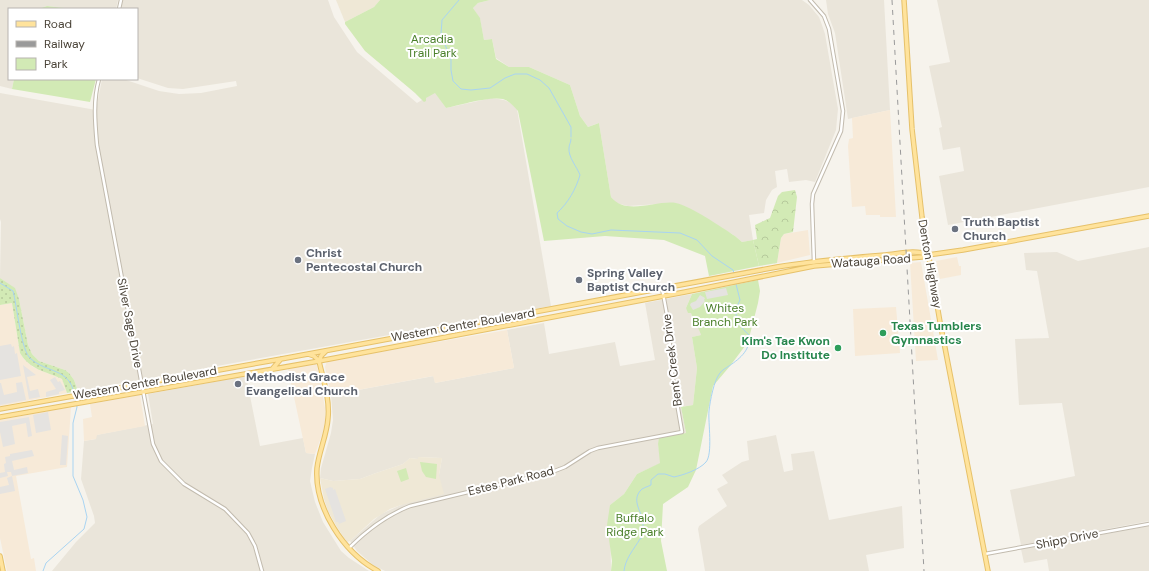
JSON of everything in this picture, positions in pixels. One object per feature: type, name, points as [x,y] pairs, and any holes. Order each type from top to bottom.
[{"type":"main road","name":"Denton Highway","points":[[904,0],[919,196],[928,255],[988,571]]},
{"type":"main road","name":"Watauga Road","points":[[664,296],[814,266],[922,257],[1149,216]]},
{"type":"main road","name":"Western Center Boulevard","points":[[0,409],[282,359],[814,261],[922,252],[928,255]]},
{"type":"main road","points":[[684,284],[685,292]]},
{"type":"main road","name":"Western Center Boulevard","points":[[0,417],[319,361],[664,296]]},
{"type":"main road","points":[[327,350],[321,356],[319,361],[328,414],[326,437],[317,466],[318,489],[330,522],[341,540],[363,562],[378,571]]},
{"type":"main road","points":[[308,354],[314,356],[319,361]]},
{"type":"main road","points":[[272,369],[282,359],[285,363],[291,365]]},
{"type":"main road","points":[[28,404],[30,412]]},
{"type":"main road","points":[[0,556],[3,571]]},
{"type":"street","points":[[810,0],[820,11],[828,25],[843,111],[841,131],[813,194],[814,266]]},
{"type":"street","name":"Silver Sage Drive","points":[[99,80],[94,111],[97,144],[142,384],[150,435],[162,461],[175,476],[188,488],[225,509],[248,533],[252,539],[262,571]]},
{"type":"street","name":"Bent Creek Drive","points":[[662,288],[673,363],[672,374],[682,432]]},
{"type":"street","name":"Estes Park Road","points":[[348,548],[390,514],[410,506],[552,472],[590,451],[606,446],[682,432]]},
{"type":"street","name":"Shipp Drive","points":[[985,554],[1149,524]]},
{"type":"shaded area","points":[[0,0],[118,0],[116,8],[64,8],[47,6],[41,8],[8,8],[8,80],[14,80],[12,89],[0,86]]},
{"type":"shaded area","points":[[123,0],[328,0],[334,17],[357,52],[417,103],[435,92],[446,108],[492,98],[511,103],[517,109],[551,306],[78,391],[74,380],[69,373],[65,370],[39,361],[32,354],[28,345],[19,299],[14,288],[0,278],[0,93],[96,110],[102,80],[126,80],[159,91],[179,94],[201,93],[237,86],[236,81],[183,89],[168,88],[138,78],[138,8],[121,8]]},
{"type":"shaded area","points":[[336,0],[380,0],[374,7],[345,22]]},
{"type":"shaded area","points":[[490,0],[802,0],[809,5],[819,17],[825,34],[838,109],[836,130],[815,182],[806,180],[789,182],[787,169],[775,171],[777,187],[772,190],[766,200],[764,213],[749,215],[753,240],[742,242],[735,236],[686,207],[675,203],[628,206],[616,203],[611,197],[599,123],[588,127],[580,116],[570,85],[529,67],[509,67],[496,58],[492,39],[484,40],[480,19],[473,8],[478,3]]},
{"type":"shaded area","points":[[826,0],[884,0],[890,110],[848,119],[835,33],[828,14]]},
{"type":"shaded area","points":[[937,0],[1149,0],[1149,187],[948,225],[939,176],[964,171],[960,147],[943,150],[939,128],[942,127],[929,66],[950,62]]},
{"type":"shaded area","points":[[890,110],[896,217],[866,215],[865,206],[852,207],[848,146],[849,139],[853,138],[852,118]]},
{"type":"shaded area","points":[[808,230],[810,255],[777,263],[781,238],[784,234]]},
{"type":"shaded area","points":[[1149,247],[1149,521],[1021,545],[1010,490],[1075,476],[1062,403],[1019,405],[1015,339],[1049,338],[1037,271],[1026,270],[1024,253],[1057,252],[1078,261]]},
{"type":"shaded area","points":[[957,257],[959,266],[961,266],[961,275],[940,279],[936,261]]},
{"type":"shaded area","points":[[921,262],[938,360],[916,361],[910,263]]},
{"type":"shaded area","points":[[726,288],[728,295],[707,299],[705,292]]},
{"type":"shaded area","points":[[692,294],[686,308],[691,313],[692,320],[699,326],[701,335],[692,337],[697,368],[693,405],[681,407],[686,433],[658,444],[661,463],[637,474],[624,494],[610,505],[611,571],[385,571],[373,565],[357,551],[350,541],[381,514],[401,505],[439,475],[442,458],[410,458],[403,464],[360,479],[333,481],[320,478],[321,468],[331,433],[333,420],[331,395],[434,376],[435,383],[514,368],[507,330],[544,323],[549,354],[615,342],[620,366],[655,360],[645,303]]},
{"type":"shaded area","points":[[700,295],[705,298],[705,301],[700,307],[693,310],[690,305],[696,301]]},
{"type":"shaded area","points":[[12,303],[20,353],[33,367],[62,379],[67,393],[0,406],[0,305]]},
{"type":"shaded area","points":[[896,307],[900,353],[855,356],[853,309]]},
{"type":"shaded area","points":[[507,330],[514,368],[435,383],[433,376],[331,395],[325,367],[327,361]]},
{"type":"shaded area","points":[[11,344],[12,347],[14,346],[15,354],[17,353],[21,376],[0,380],[0,346]]},
{"type":"shaded area","points":[[314,363],[317,365],[325,408],[325,422],[315,454],[306,453],[288,369]]},
{"type":"shaded area","points":[[23,365],[36,375],[27,377],[30,391],[38,389],[40,397],[29,399]]},
{"type":"shaded area","points":[[246,376],[260,446],[303,438],[306,453],[315,454],[310,481],[315,502],[323,522],[341,551],[369,571],[52,571],[76,542],[95,523],[81,479],[84,441],[96,439],[96,435],[153,424],[148,394]]},
{"type":"shaded area","points":[[55,377],[58,382],[60,381],[65,390],[59,392],[59,394],[46,397],[46,392],[56,389],[50,380]]},
{"type":"shaded area","points":[[22,382],[26,400],[0,405],[0,383],[4,395],[17,392],[16,383]]},
{"type":"shaded area","points":[[140,395],[145,426],[97,435],[96,439],[84,441],[83,419],[92,417],[90,404]]},
{"type":"shaded area","points":[[71,407],[67,467],[16,476],[31,559],[34,558],[36,571],[7,571],[0,538],[0,420]]},
{"type":"shaded area","points":[[48,412],[51,430],[36,433],[33,415]]},
{"type":"shaded area","points":[[29,417],[32,436],[28,437],[26,423],[12,426],[15,444],[3,447],[0,422]]},
{"type":"shaded area","points":[[62,435],[68,436],[66,465],[60,465]]},
{"type":"shaded area","points":[[776,435],[784,472],[793,470],[791,454],[814,451],[829,520],[902,506],[904,548],[866,555],[869,571],[705,571],[698,529],[699,526],[727,506],[717,489],[728,483],[722,475],[742,462],[749,460],[747,441]]},
{"type":"shaded area","points":[[32,450],[34,456],[12,461],[14,470],[27,467],[28,473],[12,476],[11,472],[7,472],[8,476],[0,478],[0,473],[5,472],[5,457],[10,456],[10,454]]},
{"type":"shaded area","points":[[418,457],[442,458],[439,475],[444,494],[390,509],[374,519],[347,542],[328,511],[320,478],[333,481],[360,479],[403,464],[410,458],[418,459]]},
{"type":"shaded area","points":[[12,476],[15,491],[0,494],[0,487],[9,485],[7,478]]},
{"type":"shaded area","points":[[330,487],[333,488],[333,490],[335,489],[346,521],[339,524],[336,522],[325,489]]},
{"type":"shaded area","points":[[1149,526],[1149,571],[1049,571],[1047,559],[1024,563],[1021,549]]},
{"type":"green space","name":"Arcadia Trail Park","points":[[380,0],[490,0],[478,3],[473,8],[480,18],[484,40],[492,39],[496,59],[509,67],[529,67],[570,85],[580,116],[588,127],[599,123],[611,197],[617,203],[625,206],[642,206],[676,203],[690,208],[714,222],[742,242],[753,240],[759,266],[709,276],[705,256],[664,240],[605,236],[544,241],[518,111],[507,101],[497,98],[474,101],[446,108],[435,93],[426,98],[426,101],[424,102],[365,51],[345,24],[345,22],[374,7]]},
{"type":"green space","points":[[47,6],[64,8],[41,8]]},
{"type":"green space","points":[[14,80],[96,80],[90,102],[12,89]]},
{"type":"green space","points":[[795,190],[797,197],[793,232],[784,234],[781,238],[777,263],[759,266],[753,240],[757,239],[755,225],[770,218],[778,196],[782,192]]},
{"type":"green space","points":[[0,278],[15,288],[19,299],[28,345],[32,354],[39,361],[65,370],[69,373],[74,380],[78,391],[67,393],[62,379],[33,367],[24,359],[20,353],[12,303],[0,305]]},
{"type":"green space","points":[[758,280],[760,291],[748,342],[713,386],[696,470],[688,487],[663,504],[661,541],[667,571],[611,571],[612,561],[607,525],[610,505],[624,494],[637,474],[660,463],[658,444],[659,438],[686,433],[681,407],[693,405],[697,368],[692,337],[701,335],[691,313],[688,313],[686,308],[692,294]]},
{"type":"green space","points":[[420,462],[437,464],[436,479],[426,477],[422,471]]},
{"type":"green space","points":[[406,468],[409,479],[401,482],[397,471]]},
{"type":"waterway","points":[[459,0],[442,20],[441,34],[451,60],[453,81],[461,89],[471,90],[490,88],[505,78],[515,74],[527,74],[540,80],[549,88],[571,127],[571,137]]},
{"type":"waterway","points":[[571,139],[569,151],[580,175],[571,196],[557,213],[558,219],[567,226],[581,232],[592,234],[611,230],[680,233],[697,240],[712,256],[733,270],[734,273]]},
{"type":"waterway","points":[[0,283],[13,291],[22,338],[28,355],[37,363],[57,372],[67,379],[74,393]]},
{"type":"waterway","points":[[624,571],[630,554],[643,537],[643,521],[637,502],[640,491],[651,485],[651,480],[658,474],[665,474],[674,477],[682,475],[703,465],[708,458],[710,445],[709,411],[714,385],[721,372],[744,353],[747,349],[749,340],[749,335],[741,327],[736,315],[736,310],[740,300],[736,284]]},
{"type":"waterway","points":[[43,571],[46,563],[84,529],[87,517],[83,500],[73,476],[73,423],[77,407],[75,397]]},
{"type":"railway","points":[[892,0],[924,571]]},
{"type":"place","name":"Truth Baptist Church","points":[[955,229]]},
{"type":"place","name":"Christ Pentecostal Church","points":[[298,260]]},
{"type":"place","name":"Spring Valley Baptist Church","points":[[579,280]]},
{"type":"place","name":"Texas Tumblers Gymnastics","points":[[883,333]]},
{"type":"place","name":"Kim's Tae Kwon Do Institute","points":[[838,348]]},
{"type":"place","name":"Methodist Grace Evangelical Church","points":[[238,384]]},
{"type":"park label","name":"Whites Branch Park","points":[[725,315]]},
{"type":"park label","name":"Buffalo Ridge Park","points":[[635,525]]}]
